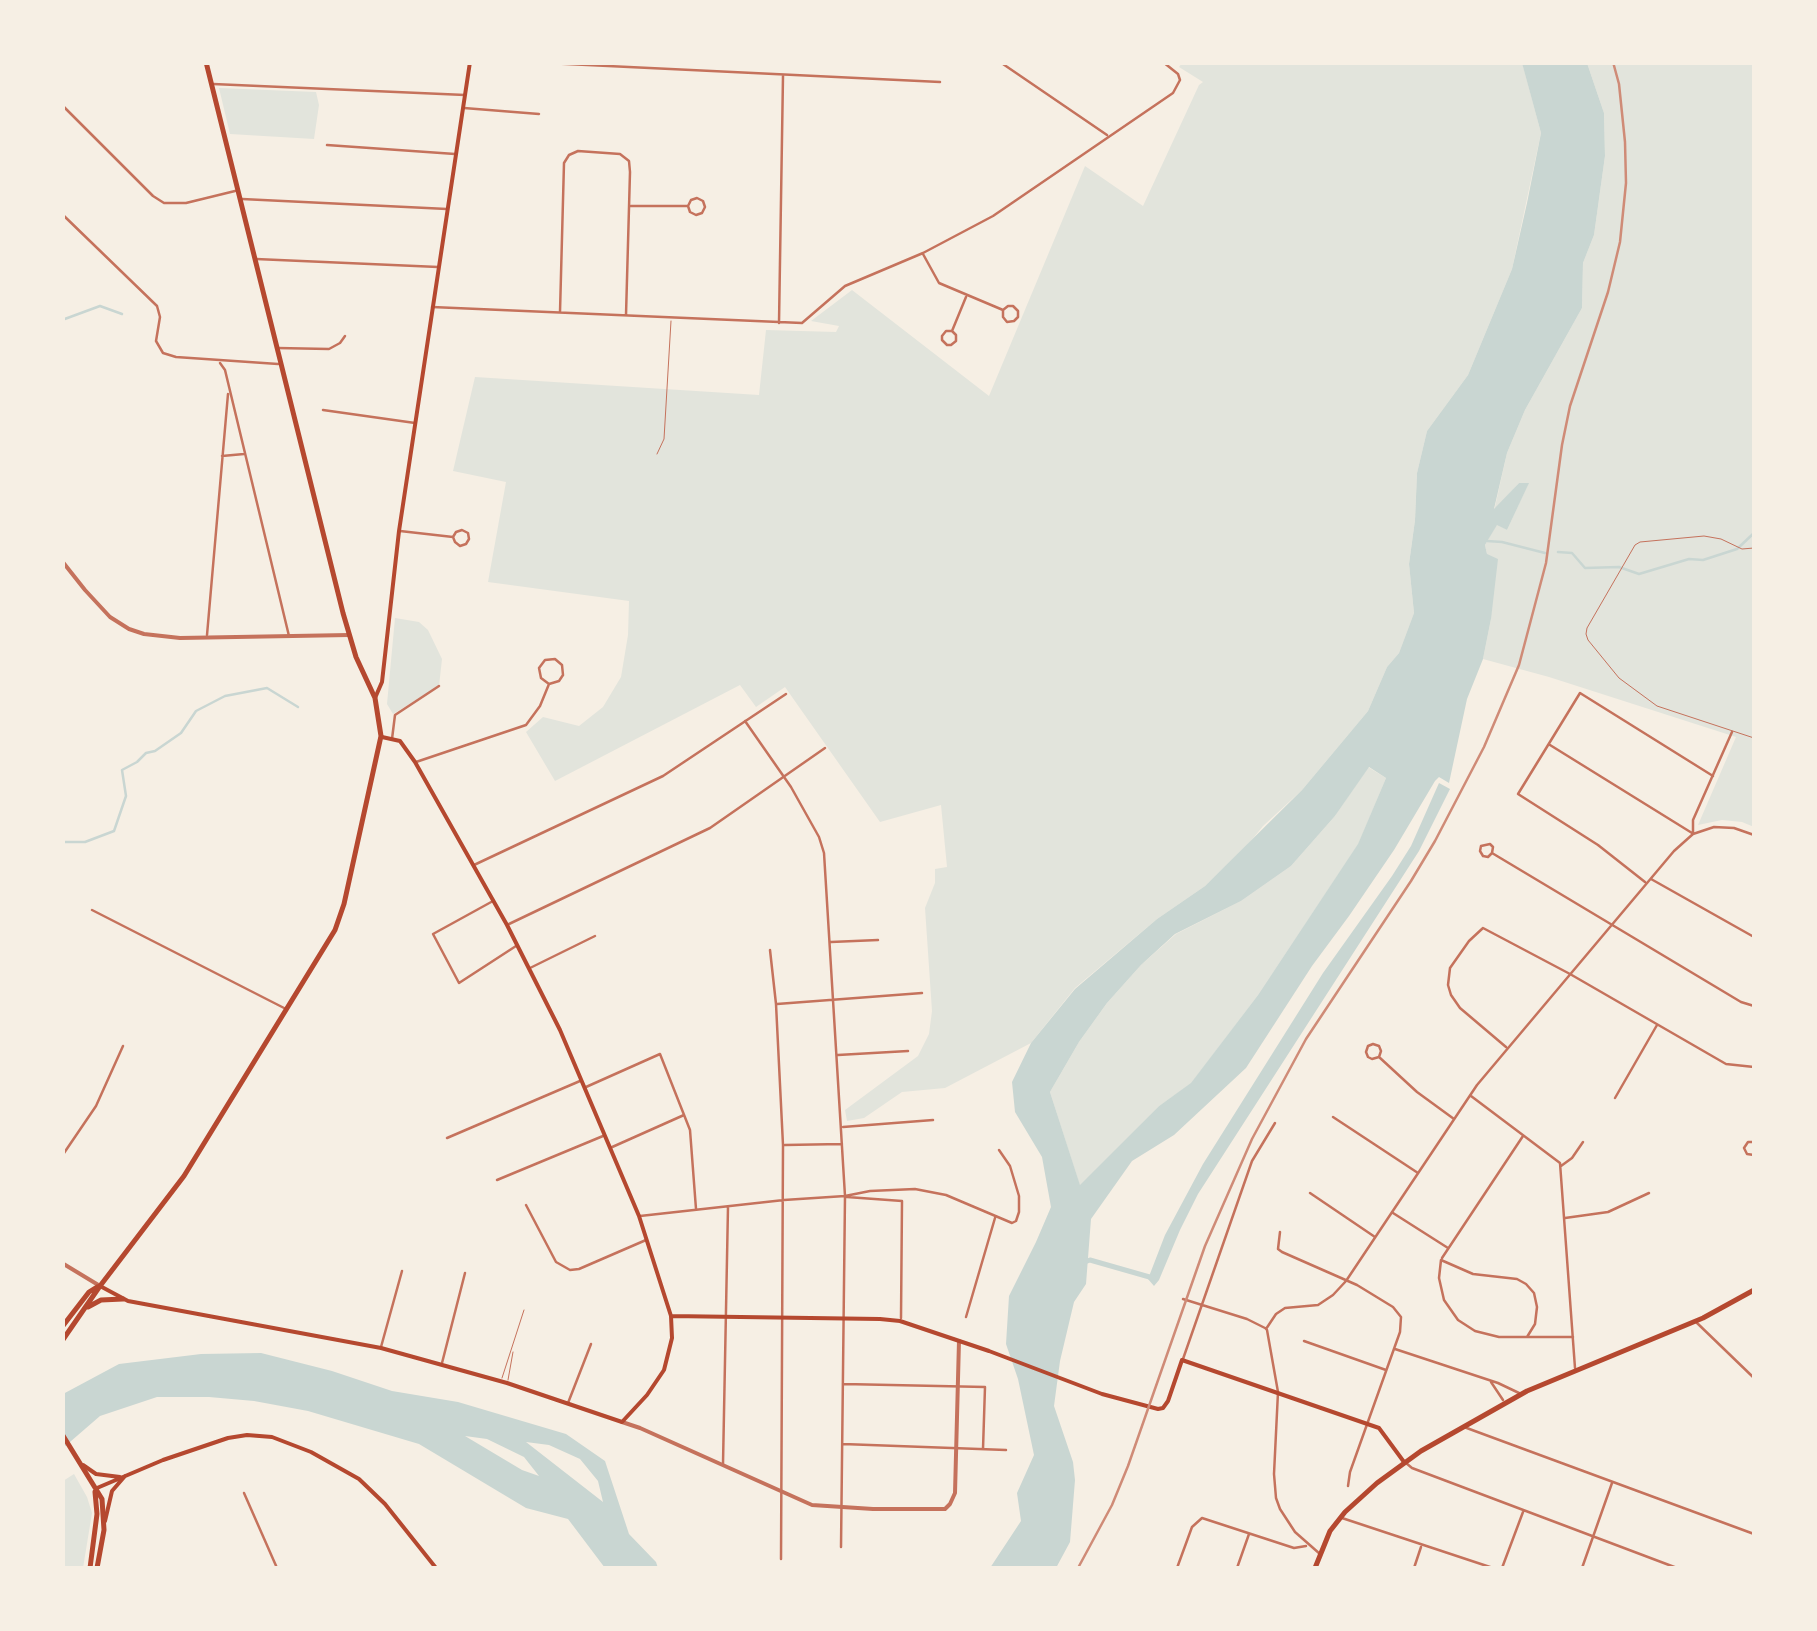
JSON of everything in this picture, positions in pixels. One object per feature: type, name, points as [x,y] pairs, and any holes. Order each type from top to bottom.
[{"type":"main road","points":[[62,1341],[184,1176],[340,920],[381,736],[375,698],[349,635],[206,62]]},
{"type":"main road","points":[[375,698],[382,682],[398,531],[470,62]]},
{"type":"main road","points":[[86,1308],[97,1302],[123,1299],[381,1348],[504,1382],[622,1422],[664,1370],[672,1338],[670,1316],[639,1216],[554,1018],[494,900],[406,747],[400,741],[381,736]]},
{"type":"main road","points":[[100,1286],[123,1299]]},
{"type":"main road","points":[[62,1327],[89,1292],[100,1286]]},
{"type":"main road","points":[[1315,1568],[1340,1517],[1405,1462],[1504,1402],[1695,1321],[1754,1291]]},
{"type":"main road","points":[[670,1316],[900,1321],[1117,1398],[1160,1409],[1170,1398],[1182,1360],[1368,1423],[1382,1430],[1405,1462]]},
{"type":"main road","points":[[62,1434],[104,1508],[104,1530]]},
{"type":"main road","points":[[95,1488],[228,1438],[254,1435],[280,1439],[359,1479],[390,1510],[436,1568]]},
{"type":"main road","points":[[80,1464],[96,1474],[122,1477]]},
{"type":"main road","points":[[94,1568],[112,1491],[122,1477]]},
{"type":"main road","points":[[94,1568],[95,1488]]},
{"type":"street","points":[[525,62],[940,82]]},
{"type":"street","points":[[1000,62],[1109,136]]},
{"type":"street","points":[[432,308],[802,323],[845,286],[923,253],[993,216],[1172,92],[1180,80],[1164,62]]},
{"type":"street","points":[[779,323],[783,74]]},
{"type":"street","points":[[212,84],[465,95]]},
{"type":"street","points":[[62,106],[164,203],[186,203],[238,190]]},
{"type":"street","points":[[463,108],[539,114]]},
{"type":"street","points":[[327,145],[456,154]]},
{"type":"street","points":[[560,313],[565,160],[578,150],[613,153],[625,158],[630,166],[626,316]]},
{"type":"street","points":[[241,200],[448,209]]},
{"type":"street","points":[[629,206],[688,206]]},
{"type":"street","points":[[62,214],[157,306],[160,314],[156,339],[161,352],[176,357],[281,364]]},
{"type":"street","points":[[923,253],[936,280],[1002,310]]},
{"type":"street","points":[[255,259],[438,268]]},
{"type":"street","points":[[952,330],[967,296]]},
{"type":"street","points":[[277,348],[330,349],[345,336]]},
{"type":"street","points":[[214,360],[224,367],[290,637]]},
{"type":"street","points":[[206,638],[228,387]]},
{"type":"street","points":[[323,410],[415,423]]},
{"type":"street","points":[[221,456],[244,454]]},
{"type":"street","points":[[398,531],[454,537]]},
{"type":"street","points":[[63,563],[99,607],[124,626],[156,637],[349,635]]},
{"type":"street","points":[[415,762],[524,727],[540,706],[549,684],[564,673],[561,663],[552,658],[539,668],[540,678],[549,684]]},
{"type":"street","points":[[392,739],[396,714],[440,686]]},
{"type":"street","points":[[474,864],[662,776],[786,694]]},
{"type":"street","points":[[1646,882],[1598,844],[1518,794],[1580,694],[1713,776]]},
{"type":"street","points":[[745,722],[784,778],[823,846],[846,1196],[841,1547]]},
{"type":"street","points":[[1693,834],[1694,820],[1732,732]]},
{"type":"street","points":[[1549,744],[1693,834]]},
{"type":"street","points":[[507,925],[698,834],[826,748]]},
{"type":"street","points":[[1266,1328],[1282,1309],[1320,1304],[1331,1298],[1470,1095],[1646,882],[1693,834],[1722,827],[1754,835]]},
{"type":"street","points":[[1492,853],[1741,1002],[1754,1006]]},
{"type":"street","points":[[1650,878],[1754,937]]},
{"type":"street","points":[[494,900],[433,934],[459,982],[518,945]]},
{"type":"street","points":[[92,910],[288,1010]]},
{"type":"street","points":[[1508,1048],[1460,1008],[1448,988],[1449,971],[1481,928],[1570,974],[1728,1066],[1754,1068]]},
{"type":"street","points":[[530,968],[595,936]]},
{"type":"street","points":[[829,942],[878,940]]},
{"type":"street","points":[[770,950],[784,1200],[781,1559]]},
{"type":"street","points":[[776,1004],[922,994]]},
{"type":"street","points":[[1616,1098],[1658,1024]]},
{"type":"street","points":[[62,1156],[96,1106],[122,1046]]},
{"type":"street","points":[[836,1056],[908,1051]]},
{"type":"street","points":[[585,1088],[660,1054],[686,1114],[692,1139],[696,1209]]},
{"type":"street","points":[[1379,1057],[1454,1119]]},
{"type":"street","points":[[447,1138],[582,1081]]},
{"type":"street","points":[[1470,1095],[1562,1166],[1575,1370]]},
{"type":"street","points":[[610,1148],[686,1114]]},
{"type":"street","points":[[1333,1117],[1418,1174]]},
{"type":"street","points":[[841,1128],[933,1120]]},
{"type":"street","points":[[1182,1360],[1252,1161],[1275,1123]]},
{"type":"street","points":[[1524,1134],[1441,1260],[1442,1296],[1458,1320],[1479,1333],[1573,1338]]},
{"type":"street","points":[[498,1180],[605,1135]]},
{"type":"street","points":[[1562,1166],[1583,1142]]},
{"type":"street","points":[[1754,1142],[1747,1143],[1744,1149],[1754,1155]]},
{"type":"street","points":[[783,1146],[842,1144]]},
{"type":"street","points":[[639,1216],[870,1191],[924,1190],[946,1195],[1010,1223],[1017,1218],[1020,1208],[1018,1192],[1000,1150]]},
{"type":"street","points":[[1310,1193],[1375,1237]]},
{"type":"street","points":[[1566,1218],[1608,1212],[1649,1193]]},
{"type":"street","points":[[846,1196],[902,1202],[900,1321]]},
{"type":"street","points":[[526,1205],[556,1262],[570,1270],[579,1270],[646,1240]]},
{"type":"street","points":[[724,1467],[728,1206]]},
{"type":"street","points":[[1391,1212],[1448,1248]]},
{"type":"street","points":[[966,1317],[996,1216]]},
{"type":"street","points":[[1280,1232],[1278,1249],[1282,1252],[1346,1280],[1396,1310],[1402,1322],[1348,1486]]},
{"type":"street","points":[[1441,1260],[1459,1270],[1513,1278],[1526,1284],[1534,1293],[1537,1306],[1527,1337]]},
{"type":"street","points":[[62,1262],[100,1286]]},
{"type":"street","points":[[381,1348],[402,1271]]},
{"type":"street","points":[[441,1365],[465,1272]]},
{"type":"street","points":[[1184,1299],[1266,1328],[1278,1392],[1276,1498],[1282,1514],[1320,1554]]},
{"type":"street","points":[[1695,1321],[1754,1378]]},
{"type":"street","points":[[622,1422],[812,1506],[940,1509],[950,1506],[955,1493],[960,1341]]},
{"type":"street","points":[[1304,1341],[1386,1370]]},
{"type":"street","points":[[568,1404],[591,1344]]},
{"type":"street","points":[[1394,1349],[1521,1394]]},
{"type":"street","points":[[1490,1381],[1504,1402]]},
{"type":"street","points":[[842,1384],[985,1387],[983,1449]]},
{"type":"street","points":[[1463,1426],[1754,1534]]},
{"type":"street","points":[[842,1444],[1006,1450]]},
{"type":"street","points":[[1405,1462],[1412,1468],[1677,1568]]},
{"type":"street","points":[[1582,1568],[1612,1481]]},
{"type":"street","points":[[244,1493],[276,1568]]},
{"type":"street","points":[[1502,1568],[1524,1510]]},
{"type":"street","points":[[1340,1517],[1493,1568]]},
{"type":"street","points":[[1177,1568],[1192,1527],[1200,1519],[1208,1518],[1294,1548],[1308,1545]]},
{"type":"street","points":[[1237,1568],[1250,1533]]},
{"type":"street","points":[[1414,1568],[1422,1546]]},
{"type":"lane","points":[[657,454],[664,439],[671,318]]},
{"type":"lane","points":[[1754,548],[1704,536],[1650,540],[1635,546],[1586,628],[1588,640],[1619,678],[1657,706],[1754,738]]},
{"type":"lane","points":[[504,1382],[524,1310]]},
{"type":"shaded area","points":[[1522,62],[1541,133],[1512,269],[1468,375],[1427,431],[1417,473],[1409,564],[1414,613],[1399,653],[1387,667],[1368,711],[1302,790],[1246,847],[1205,886],[1157,919],[1075,988],[1031,1043],[945,1088],[902,1092],[864,1118],[847,1121],[845,1110],[918,1056],[929,1034],[932,1011],[925,908],[935,883],[935,869],[947,867],[941,805],[880,822],[785,687],[756,707],[740,685],[555,781],[526,732],[543,717],[579,726],[603,707],[621,677],[629,601],[488,582],[506,482],[453,471],[475,377],[759,395],[766,330],[836,332],[839,326],[811,321],[852,290],[989,396],[1085,166],[1143,206],[1203,82],[1179,67],[1182,63]]},
{"type":"shaded area","points":[[1522,63],[1587,63],[1604,113],[1605,156],[1594,235],[1583,263],[1582,308],[1525,410],[1507,453],[1494,509],[1519,483],[1529,483],[1507,530],[1497,525],[1485,545],[1487,554],[1498,559],[1491,619],[1483,659],[1467,699],[1449,783],[1439,777],[1435,781],[1394,850],[1246,1068],[1174,1135],[1132,1161],[1091,1219],[1086,1284],[1074,1302],[1054,1406],[1073,1462],[1070,1542],[1056,1568],[990,1568],[1021,1521],[1017,1493],[1034,1455],[1018,1379],[1006,1344],[1009,1296],[1051,1207],[1042,1157],[1015,1112],[1012,1082],[1031,1043],[1075,989],[1157,919],[1205,886],[1302,790],[1368,711],[1387,667],[1399,653],[1414,613],[1409,564],[1417,473],[1427,431],[1468,375],[1512,269],[1541,133]],"holes":[[[1369,767],[1386,778],[1358,844],[1258,995],[1191,1083],[1159,1106],[1080,1185],[1050,1092],[1107,1003],[1175,934],[1241,901],[1291,866],[1335,816]]]},
{"type":"shaded area","points":[[1587,63],[1754,63],[1754,827],[1722,820],[1698,825],[1736,737],[1483,659],[1491,619],[1485,545],[1497,524],[1507,530],[1528,484],[1519,483],[1494,511],[1507,453],[1525,410],[1582,308],[1583,263],[1594,235],[1605,156],[1604,113]]},
{"type":"shaded area","points":[[219,88],[316,92],[319,105],[314,139],[230,134]]},
{"type":"shaded area","points":[[395,618],[419,622],[428,630],[442,659],[439,686],[393,714],[387,704]]},
{"type":"shaded area","points":[[1368,767],[1386,778],[1358,845],[1258,995],[1191,1084],[1159,1106],[1080,1186],[1050,1092],[1079,1042],[1141,965],[1176,934],[1241,901],[1291,866],[1335,816]]},
{"type":"shaded area","points":[[1439,783],[1450,789],[1419,851],[1198,1194],[1154,1286],[1148,1279],[1165,1235],[1203,1164],[1323,973],[1411,846]]},
{"type":"shaded area","points":[[261,1353],[392,1391],[458,1402],[566,1434],[605,1461],[629,1534],[658,1568],[605,1568],[568,1519],[526,1508],[419,1444],[308,1411],[254,1401],[157,1397],[100,1416],[63,1448],[63,1394],[119,1364],[201,1354]],"holes":[[[465,1436],[487,1439],[524,1457],[539,1476]],[[526,1442],[549,1445],[580,1459],[598,1481],[603,1502]]]},
{"type":"shaded area","points":[[74,1474],[92,1513],[83,1568],[63,1568],[63,1481]]},
{"type":"waterway","points":[[62,320],[100,306],[122,314]]},
{"type":"waterway","points":[[1558,552],[1572,553],[1585,568],[1619,567],[1639,574],[1737,549],[1754,533]]},
{"type":"waterway","points":[[1487,541],[1545,553]]},
{"type":"waterway","points":[[62,842],[85,842],[114,831],[126,796],[122,770],[181,733],[196,711],[225,696],[267,688],[298,707]]},
{"type":"waterway","points":[[1082,1263],[1090,1260],[1153,1278]]},
{"type":"railway","points":[[1078,1568],[1128,1466],[1205,1246],[1252,1139],[1306,1039],[1435,841],[1484,747],[1519,665],[1546,563],[1570,406],[1608,292],[1620,242],[1626,183],[1625,142],[1613,62]]}]
